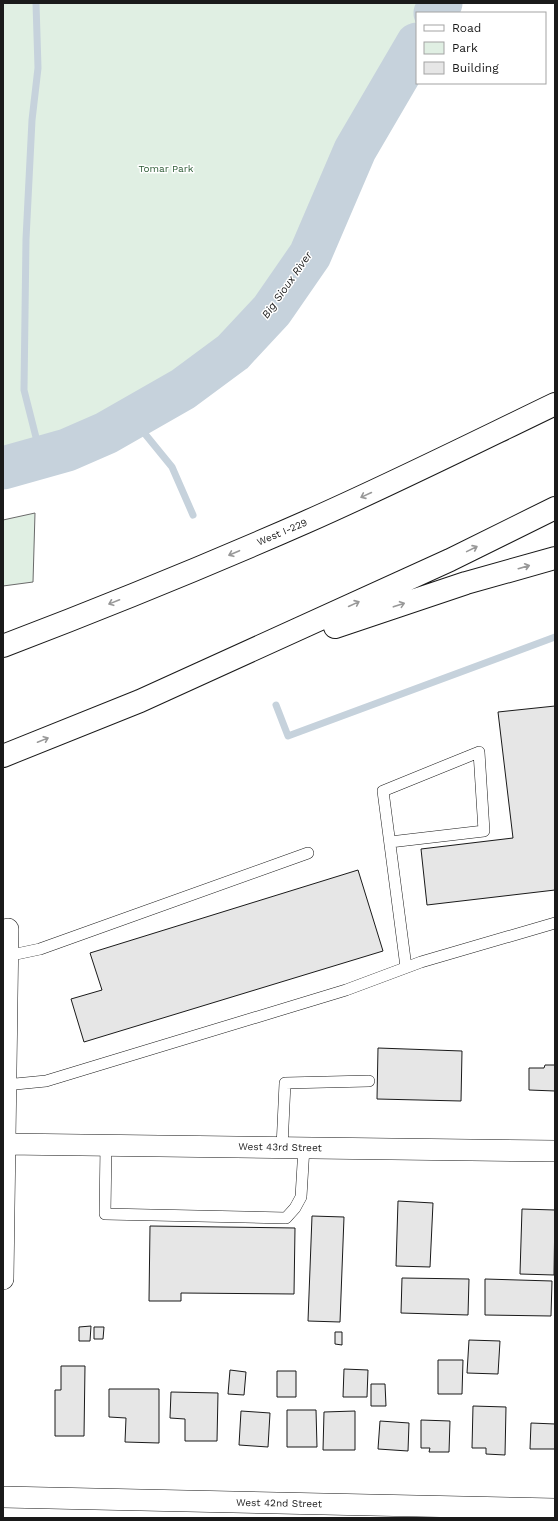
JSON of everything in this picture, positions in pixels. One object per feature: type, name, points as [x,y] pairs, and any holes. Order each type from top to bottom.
[{"type":"highway","points":[[401,479],[555,394]]},
{"type":"highway","name":"West I-229","points":[[3,646],[217,560],[306,522],[401,479],[555,404]]},
{"type":"highway","points":[[140,701],[450,560],[555,508]]},
{"type":"highway","points":[[5,755],[140,701],[381,611],[466,583],[555,558]]},
{"type":"street","points":[[3,1279],[8,929]]},
{"type":"street","name":"West 43rd Street","points":[[5,1144],[555,1151]]},
{"type":"street","name":"West 42nd Street","points":[[3,1497],[555,1509]]},
{"type":"lane","points":[[390,842],[484,831],[479,752],[383,791],[406,967]]},
{"type":"lane","points":[[7,956],[40,949],[308,853]]},
{"type":"lane","points":[[5,1085],[53,1079],[346,990],[420,962],[555,923]]},
{"type":"lane","points":[[282,1148],[285,1083],[369,1081]]},
{"type":"lane","points":[[106,1145],[106,1214],[286,1218],[295,1208],[301,1197],[304,1148]]},
{"type":"green space","name":"Tomar Park","points":[[3,3],[441,3],[436,12],[416,12],[416,46],[355,150],[331,206],[272,310],[183,389],[106,433],[14,465],[3,466]]},
{"type":"green space","points":[[35,513],[33,582],[3,586],[3,520]]},
{"type":"building","points":[[555,706],[555,890],[427,905],[421,849],[513,838],[498,712]]},
{"type":"building","points":[[358,870],[383,951],[84,1042],[71,999],[102,990],[90,953]]},
{"type":"building","points":[[378,1048],[462,1051],[461,1101],[377,1099]]},
{"type":"building","points":[[545,1065],[555,1065],[555,1091],[529,1090],[529,1068],[544,1068]]},
{"type":"building","points":[[398,1201],[433,1203],[430,1267],[396,1266]]},
{"type":"building","points":[[522,1209],[555,1210],[554,1275],[520,1274]]},
{"type":"building","points":[[312,1216],[344,1217],[340,1322],[308,1321]]},
{"type":"building","points":[[150,1226],[295,1228],[294,1294],[181,1293],[181,1301],[149,1301]]},
{"type":"building","points":[[402,1278],[469,1279],[468,1315],[401,1313]]},
{"type":"building","points":[[485,1279],[552,1281],[551,1316],[485,1315]]},
{"type":"building","points":[[91,1326],[90,1341],[79,1341],[79,1327]]},
{"type":"building","points":[[94,1327],[104,1327],[103,1339],[94,1339]]},
{"type":"building","points":[[335,1332],[342,1332],[342,1345],[335,1344]]},
{"type":"building","points":[[469,1340],[500,1341],[498,1374],[467,1373]]},
{"type":"building","points":[[438,1360],[463,1360],[462,1394],[438,1394]]},
{"type":"building","points":[[61,1366],[85,1366],[84,1436],[55,1436],[55,1390],[61,1390]]},
{"type":"building","points":[[344,1369],[368,1370],[367,1397],[343,1397]]},
{"type":"building","points":[[230,1370],[246,1372],[244,1395],[228,1394]]},
{"type":"building","points":[[277,1371],[296,1371],[296,1397],[277,1397]]},
{"type":"building","points":[[371,1384],[385,1384],[386,1406],[371,1406]]},
{"type":"building","points":[[109,1389],[159,1389],[159,1443],[125,1442],[126,1418],[109,1417]]},
{"type":"building","points":[[171,1392],[218,1393],[217,1441],[185,1441],[185,1419],[170,1418]]},
{"type":"building","points":[[473,1406],[506,1407],[505,1455],[486,1454],[486,1448],[472,1448]]},
{"type":"building","points":[[287,1410],[316,1410],[317,1447],[287,1447]]},
{"type":"building","points":[[241,1411],[270,1413],[268,1447],[239,1445]]},
{"type":"building","points":[[355,1411],[355,1450],[323,1450],[324,1412]]},
{"type":"building","points":[[421,1420],[450,1421],[449,1452],[429,1452],[430,1448],[421,1448]]},
{"type":"building","points":[[380,1421],[409,1423],[408,1451],[378,1449]]},
{"type":"building","points":[[531,1423],[555,1424],[555,1449],[530,1449]]},
{"type":"waterway","points":[[36,3],[38,68],[32,120],[26,239],[24,390],[41,457]]},
{"type":"waterway","name":"Big Sioux River","points":[[436,12],[441,3]]},
{"type":"waterway","name":"Big Sioux River","points":[[3,468],[67,450],[106,433],[183,389],[233,352],[272,310],[310,255],[355,150],[416,46]]},
{"type":"waterway","points":[[132,418],[172,467],[193,515]]},
{"type":"waterway","points":[[276,705],[288,736],[555,637]]}]
